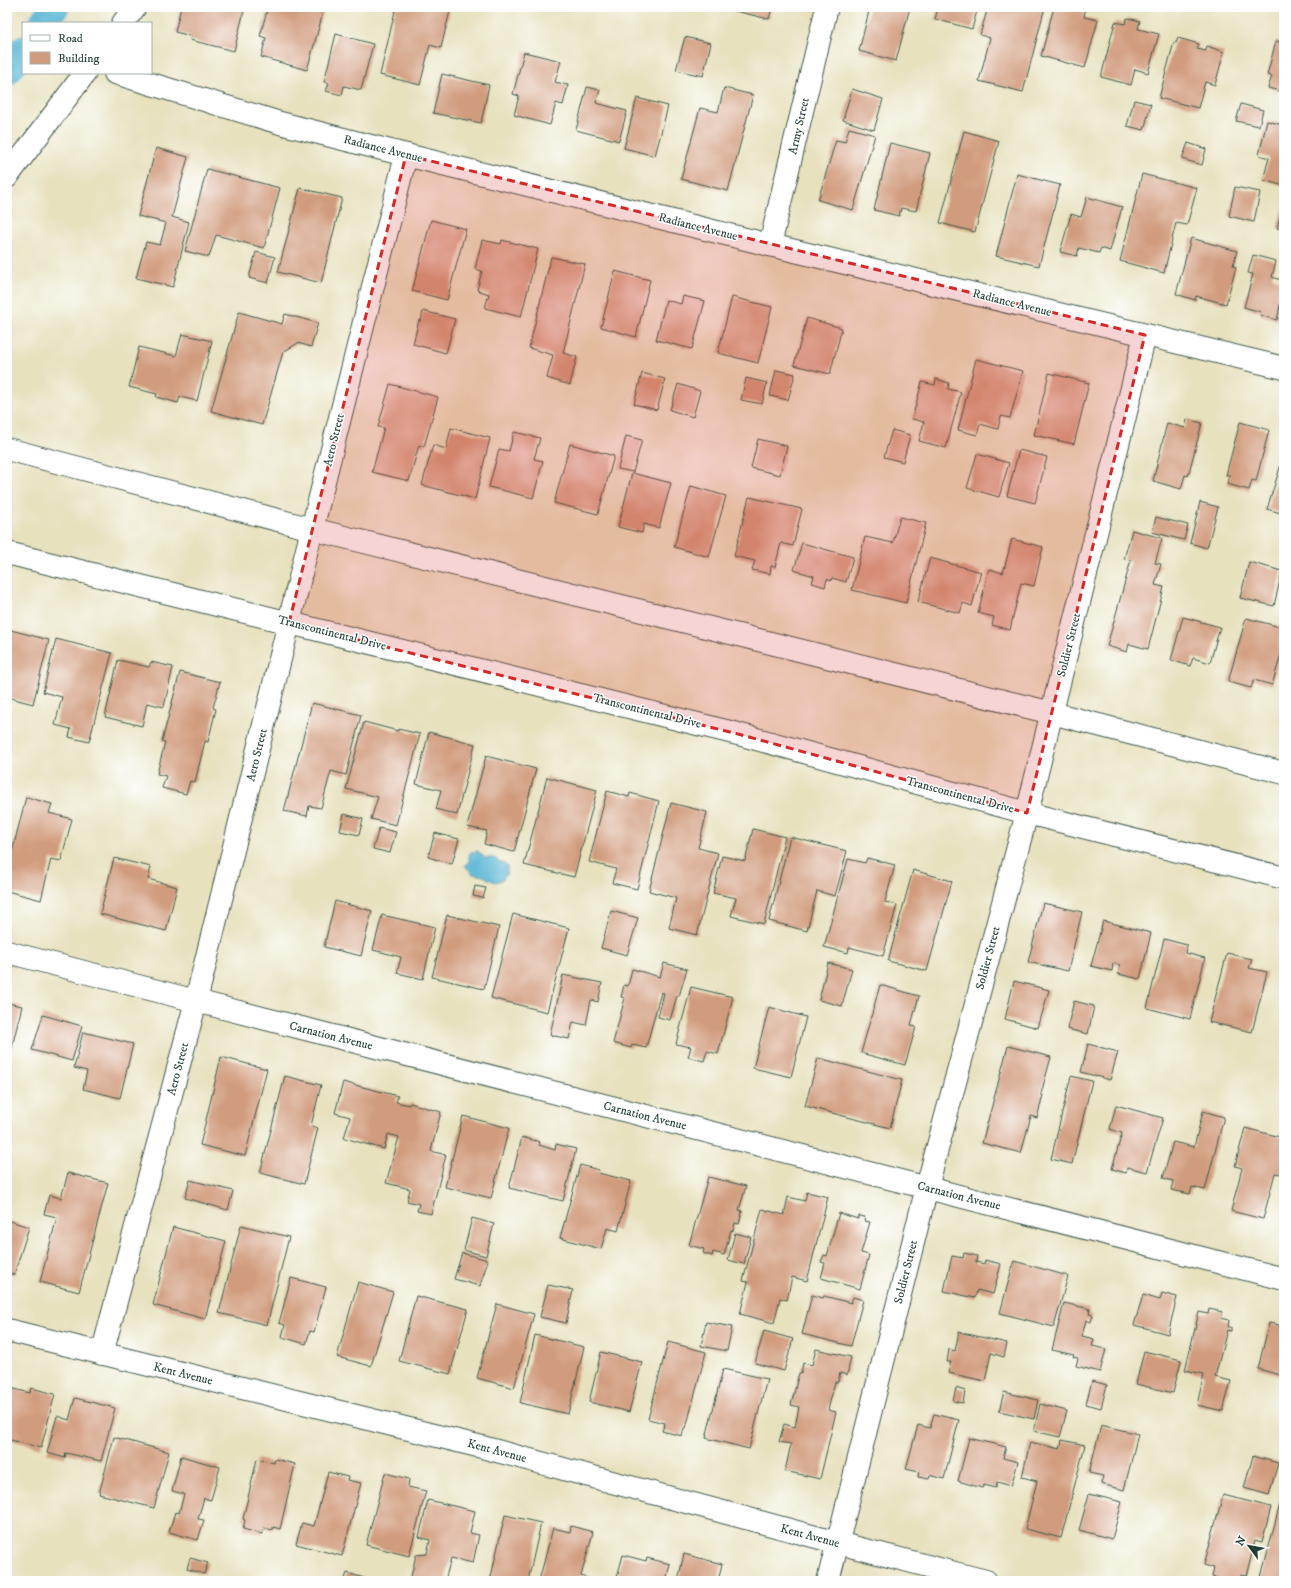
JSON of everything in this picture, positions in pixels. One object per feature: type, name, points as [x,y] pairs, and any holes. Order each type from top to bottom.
[{"type":"street","points":[[124,22],[135,7]]},
{"type":"street","name":"Army Street","points":[[770,245],[827,7]]},
{"type":"street","points":[[7,177],[84,74]]},
{"type":"street","name":"Radiance Avenue","points":[[117,74],[280,123],[406,155],[770,245],[1284,368]]},
{"type":"street","name":"Aero Street","points":[[102,1354],[196,1002],[312,529],[406,155]]},
{"type":"street","name":"Soldier Street","points":[[828,1581],[927,1187],[1052,713],[1145,335]]},
{"type":"street","points":[[7,449],[312,529],[1052,713],[1284,773]]},
{"type":"street","name":"Transcontinental Drive","points":[[7,554],[738,734],[1026,813],[1284,878]]},
{"type":"street","name":"Carnation Avenue","points":[[7,952],[196,1002],[1284,1279]]},
{"type":"street","name":"Kent Avenue","points":[[7,1330],[482,1447],[838,1543],[986,1581]]},
{"type":"highlighted area","points":[[406,155],[1145,335],[1027,813],[738,734],[289,623]]},
{"type":"water","points":[[478,851],[485,858],[495,858],[500,863],[507,866],[507,873],[502,880],[495,882],[483,876],[473,874],[465,866],[469,861],[469,855],[471,852]]},
{"type":"building","points":[[181,7],[245,7],[234,51],[190,40],[191,36],[175,32]]},
{"type":"building","points":[[268,7],[318,7],[317,11],[323,13],[307,70],[261,57],[266,38],[260,36]]},
{"type":"building","points":[[396,7],[432,7],[450,11],[441,48],[430,45],[420,85],[380,75]]},
{"type":"building","points":[[727,7],[772,7],[769,19],[726,9]]},
{"type":"building","points":[[870,7],[910,7],[896,61],[859,51]]},
{"type":"building","points":[[938,7],[978,7],[972,29],[935,19]]},
{"type":"building","points":[[988,7],[1045,7],[1023,92],[979,81],[990,38],[980,35]]},
{"type":"building","points":[[1054,7],[1068,10],[1069,7],[1073,7],[1085,10],[1084,17],[1098,20],[1085,68],[1041,56]]},
{"type":"building","points":[[1127,18],[1140,21],[1138,29],[1159,34],[1148,73],[1135,69],[1131,85],[1101,77],[1115,22],[1125,24]]},
{"type":"building","points":[[336,34],[373,44],[361,90],[344,86],[342,95],[326,91],[329,83],[324,82]]},
{"type":"building","points":[[685,37],[711,43],[703,76],[676,70]]},
{"type":"building","points":[[1178,38],[1199,44],[1197,49],[1206,51],[1207,46],[1224,52],[1215,85],[1205,82],[1198,108],[1159,98],[1174,42],[1176,43]]},
{"type":"building","points":[[1276,41],[1284,43],[1284,92],[1268,88],[1272,76],[1267,75]]},
{"type":"building","points":[[524,52],[561,61],[555,82],[568,85],[563,105],[556,103],[550,125],[514,115],[519,96],[513,94]]},
{"type":"building","points":[[442,74],[489,85],[481,123],[433,113]]},
{"type":"building","points":[[587,87],[600,90],[596,103],[627,111],[619,141],[576,130]]},
{"type":"building","points":[[724,88],[753,95],[728,191],[681,179],[700,108],[718,112]]},
{"type":"building","points":[[852,89],[883,99],[874,130],[843,120]]},
{"type":"building","points":[[637,98],[668,106],[655,156],[624,148]]},
{"type":"building","points":[[1134,100],[1151,104],[1144,130],[1127,126]]},
{"type":"building","points":[[1241,104],[1263,110],[1259,126],[1236,121]]},
{"type":"building","points":[[1267,121],[1284,125],[1284,186],[1263,180],[1269,158],[1259,155]]},
{"type":"building","points":[[849,128],[875,135],[853,210],[818,200],[836,140],[845,142]]},
{"type":"building","points":[[964,131],[999,141],[975,232],[940,223]]},
{"type":"building","points":[[890,143],[930,153],[916,211],[901,208],[899,216],[874,210]]},
{"type":"building","points":[[1188,143],[1206,149],[1202,165],[1182,159]]},
{"type":"building","points":[[156,148],[188,157],[172,217],[189,222],[173,287],[136,278],[146,242],[160,245],[166,223],[138,216]]},
{"type":"building","points":[[207,169],[280,188],[264,248],[216,235],[209,257],[185,251]]},
{"type":"building","points":[[1017,174],[1060,185],[1039,266],[996,256]]},
{"type":"building","points":[[1142,174],[1197,188],[1187,225],[1176,223],[1164,273],[1120,261]]},
{"type":"building","points":[[1235,187],[1260,192],[1254,222],[1229,216]]},
{"type":"building","points":[[300,188],[342,198],[321,283],[278,272]]},
{"type":"building","points":[[1087,197],[1122,207],[1110,251],[1101,248],[1099,253],[1079,248],[1077,256],[1060,252],[1071,214],[1081,217]]},
{"type":"building","points":[[1284,203],[1284,230],[1277,228]]},
{"type":"building","points":[[431,220],[466,229],[447,300],[412,291]]},
{"type":"building","points":[[1191,238],[1237,251],[1233,266],[1236,267],[1226,304],[1196,296],[1195,300],[1176,294]]},
{"type":"building","points":[[482,240],[501,244],[502,240],[538,249],[521,317],[485,308],[489,294],[477,290],[482,271],[475,269]]},
{"type":"building","points":[[256,252],[275,257],[268,283],[249,278]]},
{"type":"building","points":[[1253,255],[1276,261],[1272,277],[1284,281],[1284,302],[1281,301],[1277,320],[1260,315],[1261,312],[1244,307],[1253,274],[1248,273]]},
{"type":"building","points":[[551,257],[585,264],[563,353],[577,357],[570,385],[547,378],[553,355],[529,348]]},
{"type":"building","points":[[615,271],[650,280],[636,337],[601,327]]},
{"type":"building","points":[[683,296],[705,301],[692,349],[656,340],[666,300],[681,304]]},
{"type":"building","points":[[732,297],[772,307],[758,363],[718,353]]},
{"type":"building","points":[[423,311],[455,319],[446,353],[413,344],[419,320],[421,321]]},
{"type":"building","points":[[239,312],[282,324],[285,314],[318,323],[311,347],[298,343],[283,352],[262,425],[211,411]]},
{"type":"building","points":[[807,318],[842,328],[830,374],[794,365]]},
{"type":"building","points":[[182,334],[212,341],[197,401],[180,397],[178,403],[156,397],[157,394],[129,387],[139,347],[176,356]]},
{"type":"building","points":[[976,359],[1023,371],[1010,418],[1001,416],[998,429],[980,424],[977,435],[958,430]]},
{"type":"building","points":[[776,370],[795,374],[788,400],[770,396]]},
{"type":"building","points":[[642,373],[665,379],[657,410],[634,404]]},
{"type":"building","points":[[1049,373],[1089,383],[1074,444],[1034,435]]},
{"type":"building","points":[[746,378],[767,383],[762,404],[741,400]]},
{"type":"building","points":[[936,379],[949,383],[948,389],[961,392],[946,448],[919,441],[924,422],[912,419],[922,382],[935,385]]},
{"type":"building","points":[[390,384],[438,397],[424,447],[419,445],[409,481],[372,472],[384,428],[378,427]]},
{"type":"building","points":[[678,384],[700,391],[693,417],[670,410]]},
{"type":"building","points":[[1187,419],[1202,423],[1188,476],[1185,475],[1181,489],[1153,481],[1167,423],[1185,428]]},
{"type":"building","points":[[1240,422],[1269,430],[1256,481],[1252,480],[1249,490],[1227,484],[1230,475],[1226,475]]},
{"type":"building","points":[[451,428],[490,438],[475,499],[422,485],[433,445],[446,449]]},
{"type":"building","points":[[892,430],[910,435],[903,462],[884,457]]},
{"type":"building","points":[[514,432],[540,438],[534,459],[543,461],[533,498],[489,487],[499,449],[509,451]]},
{"type":"building","points":[[626,436],[642,440],[633,472],[618,469]]},
{"type":"building","points":[[758,439],[787,446],[780,475],[751,468]]},
{"type":"building","points":[[570,444],[614,456],[598,514],[554,503]]},
{"type":"building","points":[[1019,450],[1047,457],[1035,503],[1007,496]]},
{"type":"building","points":[[977,454],[1009,463],[999,497],[967,488]]},
{"type":"building","points":[[1284,455],[1284,514],[1267,509]]},
{"type":"building","points":[[632,473],[671,483],[659,528],[644,524],[642,533],[618,527]]},
{"type":"building","points":[[691,486],[726,496],[709,557],[674,547]]},
{"type":"building","points":[[749,497],[802,509],[793,546],[781,543],[775,567],[771,566],[770,574],[752,570],[755,561],[734,556]]},
{"type":"building","points":[[1200,502],[1218,507],[1207,548],[1190,543]]},
{"type":"building","points":[[900,517],[926,523],[906,603],[852,590],[865,537],[893,543]]},
{"type":"building","points":[[1156,517],[1188,525],[1184,540],[1152,532]]},
{"type":"building","points":[[1132,530],[1162,538],[1155,563],[1161,564],[1155,585],[1164,587],[1148,649],[1129,644],[1127,652],[1107,646],[1131,560],[1124,559]]},
{"type":"building","points":[[1012,539],[1043,547],[1034,586],[1021,583],[1010,630],[992,625],[994,617],[978,613],[989,569],[1003,573]]},
{"type":"building","points":[[802,543],[853,557],[846,582],[832,578],[831,581],[827,579],[825,587],[812,583],[814,576],[794,570]]},
{"type":"building","points":[[930,558],[981,572],[972,606],[963,603],[960,613],[918,602]]},
{"type":"building","points":[[1249,562],[1282,571],[1274,606],[1240,598]]},
{"type":"building","points":[[1183,617],[1220,627],[1210,663],[1193,658],[1190,666],[1171,660]]},
{"type":"building","points":[[1246,618],[1284,628],[1284,651],[1282,651],[1272,685],[1254,680],[1251,688],[1228,682]]},
{"type":"building","points":[[7,629],[49,640],[33,704],[7,697]]},
{"type":"building","points":[[56,639],[112,653],[89,742],[69,737],[71,729],[55,725],[62,697],[43,692]]},
{"type":"building","points":[[118,660],[149,667],[151,662],[173,667],[164,707],[147,703],[142,726],[105,717]]},
{"type":"building","points":[[180,672],[220,682],[213,708],[216,709],[208,742],[205,741],[195,782],[190,781],[186,794],[162,788],[166,776],[157,774],[165,742],[162,741]]},
{"type":"building","points":[[312,703],[361,715],[346,775],[331,771],[321,808],[309,806],[307,816],[284,811]]},
{"type":"building","points":[[364,722],[398,731],[398,729],[420,734],[396,825],[371,819],[378,797],[346,789]]},
{"type":"building","points":[[429,732],[475,744],[457,815],[436,809],[441,790],[416,784]]},
{"type":"building","points":[[486,756],[536,769],[514,852],[484,844],[487,831],[467,827]]},
{"type":"building","points":[[547,777],[597,790],[574,877],[524,865]]},
{"type":"building","points":[[607,791],[629,797],[630,793],[659,801],[637,889],[612,883],[616,869],[589,862]]},
{"type":"building","points":[[26,797],[52,804],[49,813],[72,819],[61,861],[51,859],[41,900],[7,891],[7,872]]},
{"type":"building","points":[[671,803],[707,812],[698,848],[718,853],[697,935],[669,928],[676,898],[649,891]]},
{"type":"building","points":[[344,814],[363,819],[359,835],[340,831]]},
{"type":"building","points":[[379,828],[396,832],[390,853],[373,849]]},
{"type":"building","points":[[753,829],[785,837],[764,924],[731,916],[736,898],[713,893],[722,856],[745,861]]},
{"type":"building","points":[[435,833],[459,839],[452,864],[428,857]]},
{"type":"building","points":[[790,837],[847,851],[835,896],[817,891],[807,931],[769,921]]},
{"type":"building","points":[[114,858],[151,867],[148,879],[177,887],[166,931],[100,914]]},
{"type":"building","points":[[867,858],[895,865],[885,902],[897,905],[883,956],[849,947],[848,953],[824,947],[848,859],[865,863]]},
{"type":"building","points":[[913,870],[952,881],[927,971],[888,961]]},
{"type":"building","points":[[475,886],[486,888],[483,898],[473,896]]},
{"type":"building","points":[[335,901],[372,911],[361,956],[324,947]]},
{"type":"building","points":[[1043,903],[1082,912],[1068,971],[1028,962]]},
{"type":"building","points":[[611,911],[638,918],[627,955],[601,948]]},
{"type":"building","points":[[513,914],[569,928],[547,1012],[491,998]]},
{"type":"building","points":[[382,915],[435,927],[423,979],[397,973],[401,957],[373,950]]},
{"type":"building","points":[[447,915],[499,927],[484,989],[432,977]]},
{"type":"building","points":[[1103,921],[1151,933],[1140,979],[1118,974],[1120,965],[1113,963],[1112,971],[1091,966]]},
{"type":"building","points":[[1164,939],[1187,945],[1185,953],[1205,958],[1190,1019],[1147,1008]]},
{"type":"building","points":[[1227,953],[1252,959],[1249,968],[1267,972],[1252,1032],[1209,1022]]},
{"type":"building","points":[[664,963],[687,969],[670,1020],[658,1017],[664,993],[661,992],[646,1048],[632,1045],[631,1048],[613,1043],[625,998],[621,997],[624,985],[628,986],[632,969],[660,977]]},
{"type":"building","points":[[828,963],[852,969],[842,1006],[819,1000]]},
{"type":"building","points":[[563,975],[602,983],[598,1002],[591,1000],[586,1025],[573,1022],[569,1039],[550,1035]]},
{"type":"building","points":[[1014,981],[1049,990],[1038,1028],[1005,1019]]},
{"type":"building","points":[[880,985],[919,996],[911,1025],[916,1027],[905,1065],[861,1053]]},
{"type":"building","points":[[691,987],[733,997],[718,1054],[707,1051],[704,1061],[688,1057],[691,1047],[676,1044]]},
{"type":"building","points":[[1074,1001],[1094,1006],[1088,1034],[1067,1029]]},
{"type":"building","points":[[7,1003],[22,1006],[10,1055],[7,1054]]},
{"type":"building","points":[[769,1007],[806,1017],[791,1077],[753,1068]]},
{"type":"building","points":[[43,1015],[82,1026],[72,1061],[32,1050]]},
{"type":"building","points":[[83,1032],[133,1044],[120,1098],[83,1089],[87,1071],[74,1068]]},
{"type":"building","points":[[1088,1044],[1118,1052],[1110,1080],[1081,1072]]},
{"type":"building","points":[[1008,1046],[1051,1057],[1041,1094],[1043,1095],[1037,1118],[1031,1116],[1021,1153],[982,1143]]},
{"type":"building","points":[[221,1057],[267,1069],[245,1156],[200,1145]]},
{"type":"building","points":[[818,1058],[902,1080],[890,1128],[805,1106]]},
{"type":"building","points":[[285,1076],[321,1085],[311,1126],[318,1128],[304,1184],[260,1173]]},
{"type":"building","points":[[1071,1076],[1092,1081],[1072,1164],[1051,1159]]},
{"type":"building","points":[[343,1082],[398,1096],[396,1102],[409,1105],[410,1103],[441,1112],[431,1151],[446,1155],[431,1214],[417,1211],[419,1204],[407,1201],[410,1189],[386,1183],[399,1137],[388,1134],[384,1149],[344,1138],[350,1117],[335,1113]]},
{"type":"building","points":[[1116,1105],[1163,1118],[1147,1172],[1127,1167],[1126,1173],[1112,1169],[1122,1133],[1110,1129]]},
{"type":"building","points":[[1203,1111],[1224,1117],[1205,1190],[1192,1187],[1190,1194],[1171,1190],[1173,1181],[1163,1178],[1173,1142],[1194,1147]]},
{"type":"building","points":[[463,1116],[509,1128],[491,1198],[445,1187]]},
{"type":"building","points":[[1245,1128],[1284,1138],[1284,1159],[1280,1174],[1275,1173],[1263,1219],[1231,1211],[1242,1168],[1235,1166]]},
{"type":"building","points":[[522,1137],[540,1142],[539,1145],[555,1150],[556,1144],[576,1149],[563,1201],[509,1188]]},
{"type":"building","points":[[580,1165],[599,1170],[598,1173],[631,1181],[618,1231],[607,1228],[601,1249],[560,1238]]},
{"type":"building","points":[[68,1173],[108,1183],[79,1292],[40,1282],[57,1217],[44,1214],[49,1195],[61,1198]]},
{"type":"building","points":[[708,1177],[746,1186],[739,1210],[742,1211],[739,1224],[735,1223],[733,1231],[731,1230],[724,1255],[713,1252],[712,1256],[703,1253],[704,1249],[689,1245]]},
{"type":"building","points":[[190,1180],[233,1191],[228,1210],[185,1198]]},
{"type":"building","points":[[807,1192],[828,1197],[807,1281],[792,1277],[787,1300],[780,1298],[774,1323],[740,1314],[748,1282],[743,1281],[762,1209],[784,1215],[788,1197],[805,1201]]},
{"type":"building","points":[[839,1213],[858,1219],[859,1216],[865,1217],[864,1221],[870,1222],[861,1253],[869,1255],[860,1289],[821,1278],[825,1263],[821,1262],[824,1255],[827,1256]]},
{"type":"building","points":[[472,1218],[494,1224],[486,1256],[464,1250]]},
{"type":"building","points":[[10,1221],[29,1227],[14,1275],[7,1272],[7,1222]]},
{"type":"building","points":[[241,1225],[289,1237],[267,1325],[219,1313]]},
{"type":"building","points":[[173,1227],[226,1241],[205,1319],[153,1305]]},
{"type":"building","points":[[735,1233],[751,1237],[744,1264],[728,1260]]},
{"type":"building","points":[[462,1253],[488,1260],[480,1286],[454,1279]]},
{"type":"building","points":[[964,1253],[977,1256],[976,1262],[984,1264],[985,1260],[1001,1264],[993,1294],[977,1290],[975,1298],[944,1291],[952,1256],[963,1258]]},
{"type":"building","points":[[1014,1261],[1068,1276],[1054,1327],[1000,1313]]},
{"type":"building","points":[[291,1278],[326,1287],[314,1332],[310,1331],[306,1344],[282,1337],[285,1325],[279,1323]]},
{"type":"building","points":[[358,1282],[393,1292],[371,1366],[337,1357]]},
{"type":"building","points":[[548,1285],[573,1290],[566,1323],[540,1317]]},
{"type":"building","points":[[1162,1293],[1177,1297],[1168,1334],[1134,1325],[1143,1295],[1160,1300]]},
{"type":"building","points":[[812,1295],[823,1298],[824,1296],[851,1303],[853,1297],[863,1300],[851,1346],[802,1334]]},
{"type":"building","points":[[416,1296],[468,1309],[450,1374],[399,1361]]},
{"type":"building","points":[[1064,1303],[1090,1309],[1089,1314],[1093,1315],[1091,1322],[1086,1320],[1082,1336],[1094,1339],[1092,1346],[1106,1349],[1100,1372],[1076,1366],[1078,1358],[1073,1357],[1074,1355],[1052,1350]]},
{"type":"building","points":[[497,1304],[534,1314],[514,1388],[477,1378]]},
{"type":"building","points":[[1209,1309],[1223,1312],[1221,1318],[1229,1320],[1228,1327],[1231,1327],[1231,1331],[1227,1330],[1215,1377],[1231,1381],[1223,1411],[1197,1405],[1204,1374],[1185,1370],[1199,1312],[1208,1314]]},
{"type":"building","points":[[706,1322],[732,1327],[727,1351],[701,1346]]},
{"type":"building","points":[[1269,1323],[1284,1326],[1284,1376],[1258,1369]]},
{"type":"building","points":[[764,1331],[793,1339],[784,1371],[755,1363]]},
{"type":"building","points":[[959,1332],[1007,1343],[1004,1357],[991,1353],[985,1381],[948,1373],[951,1362],[947,1362],[949,1349],[955,1351]]},
{"type":"building","points":[[535,1335],[584,1347],[568,1414],[520,1403]]},
{"type":"building","points":[[668,1342],[706,1352],[686,1428],[684,1428],[682,1436],[662,1431],[665,1423],[648,1419]]},
{"type":"building","points":[[816,1349],[851,1357],[847,1375],[840,1373],[838,1382],[835,1382],[828,1410],[836,1412],[820,1479],[785,1471],[791,1444],[779,1442],[784,1424],[795,1427],[799,1407],[791,1405],[799,1373],[801,1373],[803,1363],[812,1365]]},
{"type":"building","points":[[1144,1351],[1181,1360],[1173,1393],[1136,1384]]},
{"type":"building","points":[[601,1352],[642,1362],[629,1412],[589,1402]]},
{"type":"building","points":[[723,1369],[767,1379],[749,1449],[706,1438]]},
{"type":"building","points":[[1092,1381],[1107,1385],[1101,1408],[1086,1404]]},
{"type":"building","points":[[7,1387],[30,1393],[31,1388],[55,1394],[41,1448],[7,1439]]},
{"type":"building","points":[[956,1388],[965,1391],[963,1403],[953,1401]]},
{"type":"building","points":[[1004,1392],[1038,1400],[1034,1419],[999,1411]]},
{"type":"building","points":[[75,1398],[115,1408],[101,1461],[66,1453],[65,1458],[47,1453],[57,1416],[69,1420]]},
{"type":"building","points":[[1040,1404],[1067,1411],[1060,1437],[1034,1431]]},
{"type":"building","points":[[934,1414],[959,1420],[944,1479],[930,1475],[929,1479],[918,1477],[919,1472],[906,1469],[918,1425],[930,1428]]},
{"type":"building","points":[[1101,1425],[1138,1434],[1124,1490],[1101,1484],[1103,1476],[1089,1473]]},
{"type":"building","points":[[114,1437],[169,1452],[154,1508],[99,1494]]},
{"type":"building","points":[[969,1438],[1006,1447],[1003,1458],[1018,1462],[1011,1486],[997,1482],[996,1488],[984,1485],[982,1488],[958,1481]]},
{"type":"building","points":[[1062,1440],[1085,1445],[1061,1538],[1025,1529],[1037,1481],[1022,1477],[1030,1442],[1060,1449]]},
{"type":"building","points":[[181,1456],[220,1467],[211,1500],[204,1498],[198,1519],[204,1520],[198,1540],[169,1532],[175,1512],[179,1513],[184,1494],[172,1491]]},
{"type":"building","points":[[1253,1456],[1278,1463],[1269,1495],[1244,1488]]},
{"type":"building","points":[[257,1459],[274,1463],[275,1459],[295,1464],[280,1529],[273,1527],[273,1530],[264,1528],[262,1534],[243,1529],[245,1520],[243,1519]]},
{"type":"building","points":[[328,1472],[348,1477],[347,1480],[361,1483],[342,1556],[296,1544],[302,1523],[314,1526]]},
{"type":"building","points":[[385,1473],[409,1479],[408,1487],[426,1491],[409,1556],[366,1545]]},
{"type":"building","points":[[1283,1492],[1284,1581],[1260,1581]]},
{"type":"building","points":[[1089,1494],[1122,1502],[1112,1539],[1079,1530]]},
{"type":"building","points":[[1223,1495],[1271,1507],[1262,1543],[1255,1541],[1246,1576],[1241,1575],[1239,1581],[1229,1581],[1212,1577],[1214,1568],[1204,1565]]},
{"type":"building","points":[[428,1500],[475,1511],[470,1533],[479,1535],[473,1563],[451,1558],[445,1581],[410,1581],[416,1555],[427,1554],[430,1540],[419,1537]]},
{"type":"building","points":[[505,1515],[541,1523],[528,1581],[490,1581]]},
{"type":"building","points":[[571,1526],[593,1532],[581,1576],[596,1581],[539,1581],[553,1528],[570,1532]]},
{"type":"building","points":[[684,1554],[722,1564],[718,1581],[678,1581]]},
{"type":"building","points":[[623,1555],[646,1561],[647,1558],[670,1564],[666,1581],[616,1581]]},
{"type":"building","points":[[190,1558],[208,1563],[204,1574],[187,1569]]},
{"type":"building","points":[[347,1573],[375,1581],[344,1581]]},
{"type":"waterway","points":[[44,22],[55,7]]},
{"type":"waterway","points":[[7,71],[22,51]]}]
